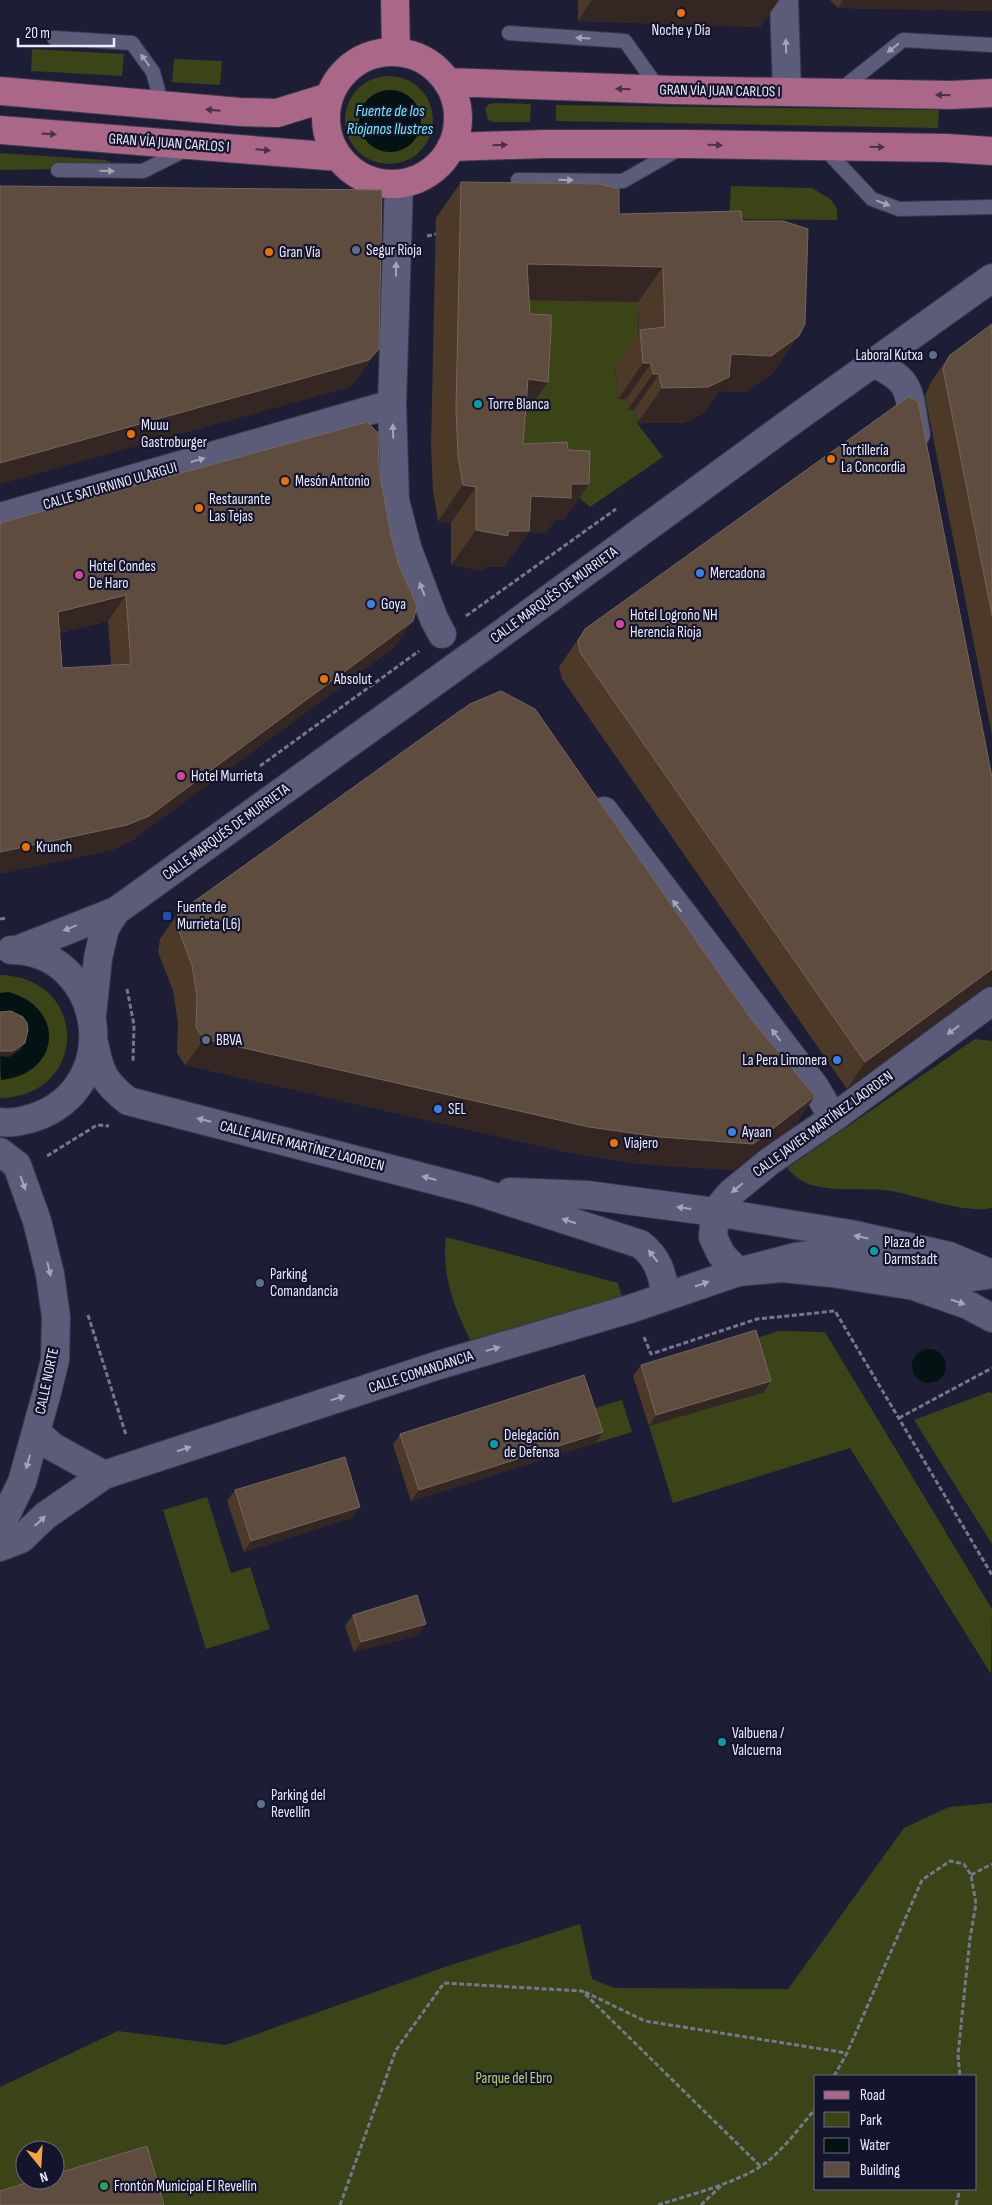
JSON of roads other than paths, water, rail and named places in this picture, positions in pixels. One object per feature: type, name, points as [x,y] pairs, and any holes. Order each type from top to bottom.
[{"type":"main road","points":[[395,0],[396,52]]},
{"type":"main road","points":[[784,0],[787,92]]},
{"type":"main road","points":[[396,52],[411,55],[425,61],[437,70],[447,82],[455,97],[458,114],[457,131],[451,147],[442,162],[428,173],[399,184],[378,182],[363,177],[339,157],[331,143],[326,128],[329,96],[348,68],[363,59],[379,53],[396,52]]},
{"type":"main road","name":"GRAN VÍA JUAN CARLOS I","points":[[447,82],[658,90],[950,95],[992,93]]},
{"type":"main road","points":[[0,91],[240,112],[277,113],[329,96]]},
{"type":"main road","name":"GRAN VÍA JUAN CARLOS I","points":[[0,130],[339,157]]},
{"type":"main road","points":[[451,147],[544,144],[687,144],[992,151]]},
{"type":"main road","points":[[399,184],[392,404],[395,502],[408,550],[434,619],[442,634]]},
{"type":"main road","name":"CALLE MARQUÉS DE MURRIETA","points":[[9,950],[116,911],[992,278]]},
{"type":"main road","points":[[872,363],[890,371],[907,385],[920,454]]},
{"type":"main road","name":"CALLE SATURNINO ULARGUI","points":[[0,517],[392,404]]},
{"type":"main road","points":[[587,789],[815,1087],[833,1118]]},
{"type":"main road","name":"CALLE MARQUÉS DE MURRIETA","points":[[92,1016],[98,958],[105,928],[116,911]]},
{"type":"main road","points":[[0,1122],[28,1120],[53,1110],[68,1098],[80,1082],[89,1063],[94,1043],[92,1016],[78,985],[66,972],[38,954],[9,950]]},
{"type":"main road","name":"CALLE JAVIER MARTÍNEZ LAORDEN","points":[[476,1191],[587,1195],[715,1212],[731,1193],[770,1161],[833,1118],[992,1001]]},
{"type":"main road","name":"CALLE JAVIER MARTÍNEZ LAORDEN","points":[[94,1043],[99,1066],[110,1086],[128,1101],[476,1191],[640,1244],[650,1251],[660,1266],[666,1296]]},
{"type":"main road","name":"CALLE NORTE","points":[[0,1527],[22,1482],[36,1432],[55,1360],[56,1317],[50,1274],[37,1221],[8,1158]]},
{"type":"main road","points":[[738,1272],[721,1254],[713,1238],[715,1212],[850,1234],[949,1256],[992,1274]]},
{"type":"main road","points":[[738,1272],[795,1257],[815,1254],[884,1264],[937,1278],[959,1279],[992,1274]]},
{"type":"main road","points":[[738,1272],[782,1268],[832,1273],[914,1286],[968,1305],[992,1318]]},
{"type":"main road","name":"CALLE COMANDANCIA","points":[[0,1548],[20,1539],[45,1516],[104,1475],[439,1365],[633,1308],[738,1272]]},
{"type":"main road","points":[[36,1432],[53,1447],[104,1475]]},
{"type":"lane","points":[[508,33],[625,41],[658,90]]},
{"type":"lane","points":[[54,38],[132,43],[153,72],[162,105]]},
{"type":"lane","points":[[837,93],[903,40],[992,45]]},
{"type":"lane","points":[[518,180],[622,181],[687,144]]},
{"type":"lane","points":[[58,170],[143,171],[194,145]]},
{"type":"lane","points":[[823,147],[872,198],[899,209],[992,207]]},
{"type":"water","name":"Fuente de los Riojanos Ilustres","points":[[390,90],[407,95],[412,99],[416,104],[421,121],[416,138],[412,143],[407,147],[390,152],[373,147],[368,143],[364,138],[359,121],[364,104],[368,99],[373,95]]},
{"type":"water","points":[[9,992],[28,1000],[41,1012],[48,1026],[49,1040],[45,1054],[35,1066],[21,1075],[1,1080],[0,993]]},
{"type":"water","points":[[929,1349],[936,1350],[941,1354],[945,1359],[945,1373],[941,1378],[936,1382],[929,1383],[922,1382],[917,1378],[913,1373],[912,1366],[913,1359],[917,1354],[922,1350]]},
{"type":"place","name":"Noche y Día","points":[[681,13]]},
{"type":"place","name":"Segur Rioja","points":[[356,250]]},
{"type":"place","name":"Gran Vía","points":[[269,252]]},
{"type":"place","name":"Laboral Kutxa","points":[[933,355]]},
{"type":"place","name":"Torre Blanca","points":[[478,404]]},
{"type":"place","name":"Muuu Gastroburger","points":[[131,434]]},
{"type":"place","name":"Tortillería La Concordia","points":[[831,459]]},
{"type":"place","name":"Mesón Antonio","points":[[285,481]]},
{"type":"place","name":"Restaurante Las Tejas","points":[[199,508]]},
{"type":"place","name":"Mercadona","points":[[700,573]]},
{"type":"place","name":"Hotel Condes De Haro","points":[[79,575]]},
{"type":"place","name":"Goya","points":[[371,604]]},
{"type":"place","name":"Hotel Logroño NH Herencia Rioja","points":[[620,624]]},
{"type":"place","name":"Absolut","points":[[324,679]]},
{"type":"place","name":"Hotel Murrieta","points":[[181,776]]},
{"type":"place","name":"Krunch","points":[[26,847]]},
{"type":"place","name":"Fuente de Murrieta (L6)","points":[[167,916]]},
{"type":"place","name":"BBVA","points":[[206,1040]]},
{"type":"place","name":"La Pera Limonera","points":[[837,1060]]},
{"type":"place","name":"SEL","points":[[438,1109]]},
{"type":"place","name":"Ayaan","points":[[732,1132]]},
{"type":"place","name":"Viajero","points":[[614,1143]]},
{"type":"place","name":"Plaza de Darmstadt","points":[[874,1251]]},
{"type":"place","name":"Parking Comandancia","points":[[260,1283]]},
{"type":"place","name":"Delegación de Defensa","points":[[494,1444]]},
{"type":"place","name":"Valbuena / Valcuerna","points":[[722,1742]]},
{"type":"place","name":"Parking del Revellín","points":[[261,1804]]},
{"type":"place","name":"Frontón Municipal El Revellín","points":[[104,2186]]},
{"type":"park label","name":"Parque del Ebro","points":[[514,2078]]}]
